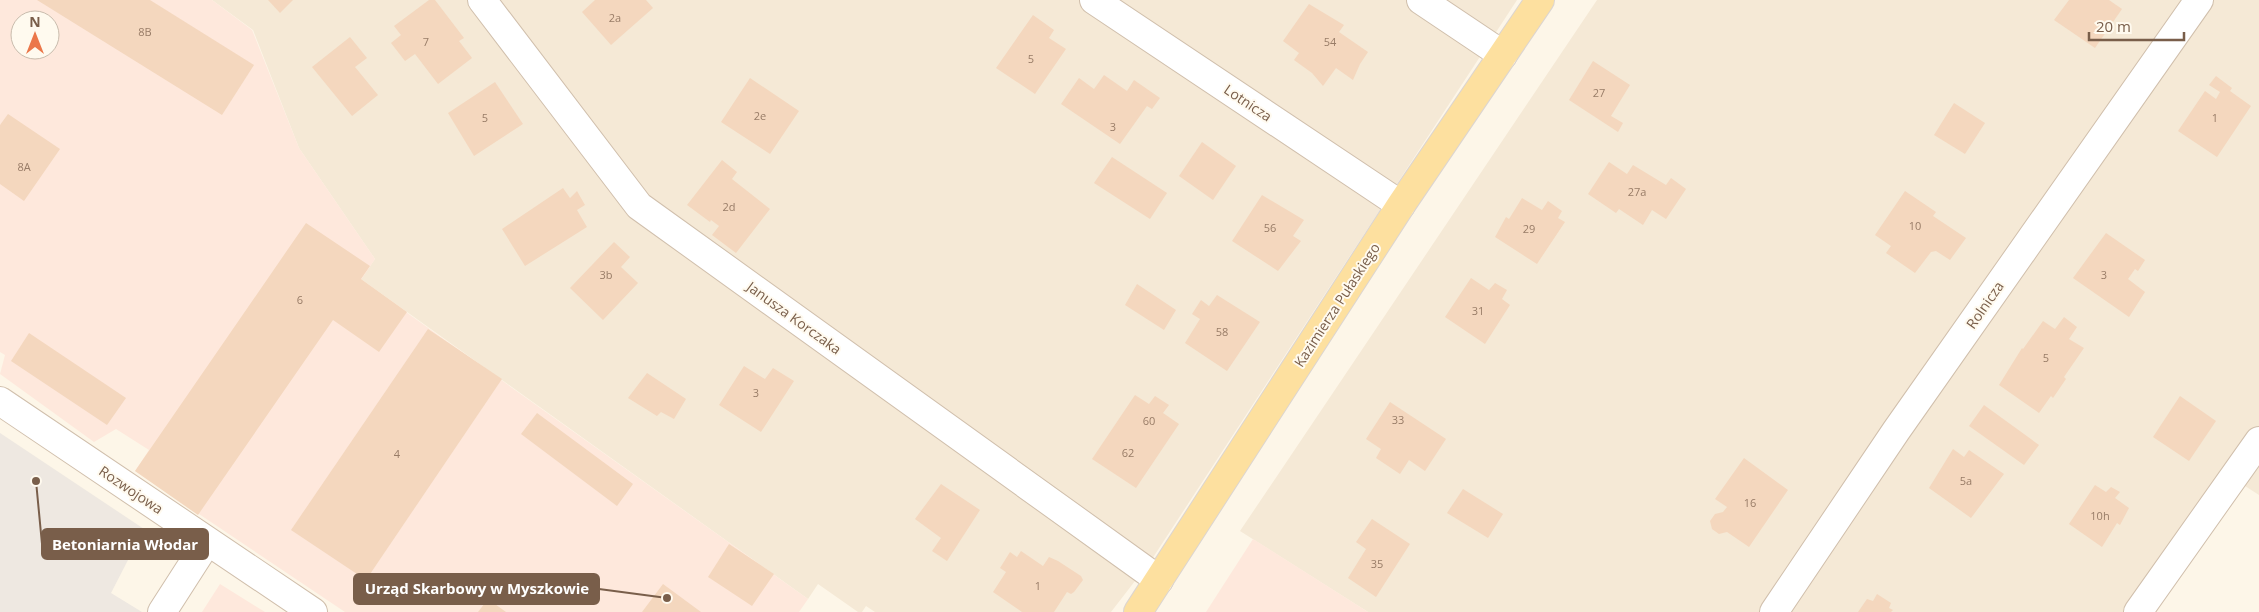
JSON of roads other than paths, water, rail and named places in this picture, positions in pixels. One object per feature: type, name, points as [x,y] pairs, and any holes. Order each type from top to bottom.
[{"type":"main road","name":"Kazimierza Pułaskiego","points":[[1138,612],[1401,206],[1540,0]]},
{"type":"street","name":"Janusza Korczaka","points":[[482,0],[639,206],[1159,580]]},
{"type":"street","name":"Lotnicza","points":[[1094,0],[1401,206]]},
{"type":"street","points":[[1421,0],[1502,55]]},
{"type":"street","name":"Rolnicza","points":[[1774,612],[1896,431],[2199,0]]},
{"type":"street","name":"Rozwojowa","points":[[0,401],[313,612]]},
{"type":"street","points":[[2138,612],[2259,441]]},
{"type":"street","points":[[162,612],[208,542]]},
{"type":"place","name":"Betoniarnia Włodar","points":[[36,481]]},
{"type":"place","name":"Urząd Skarbowy w Myszkowie","points":[[667,598]]}]
